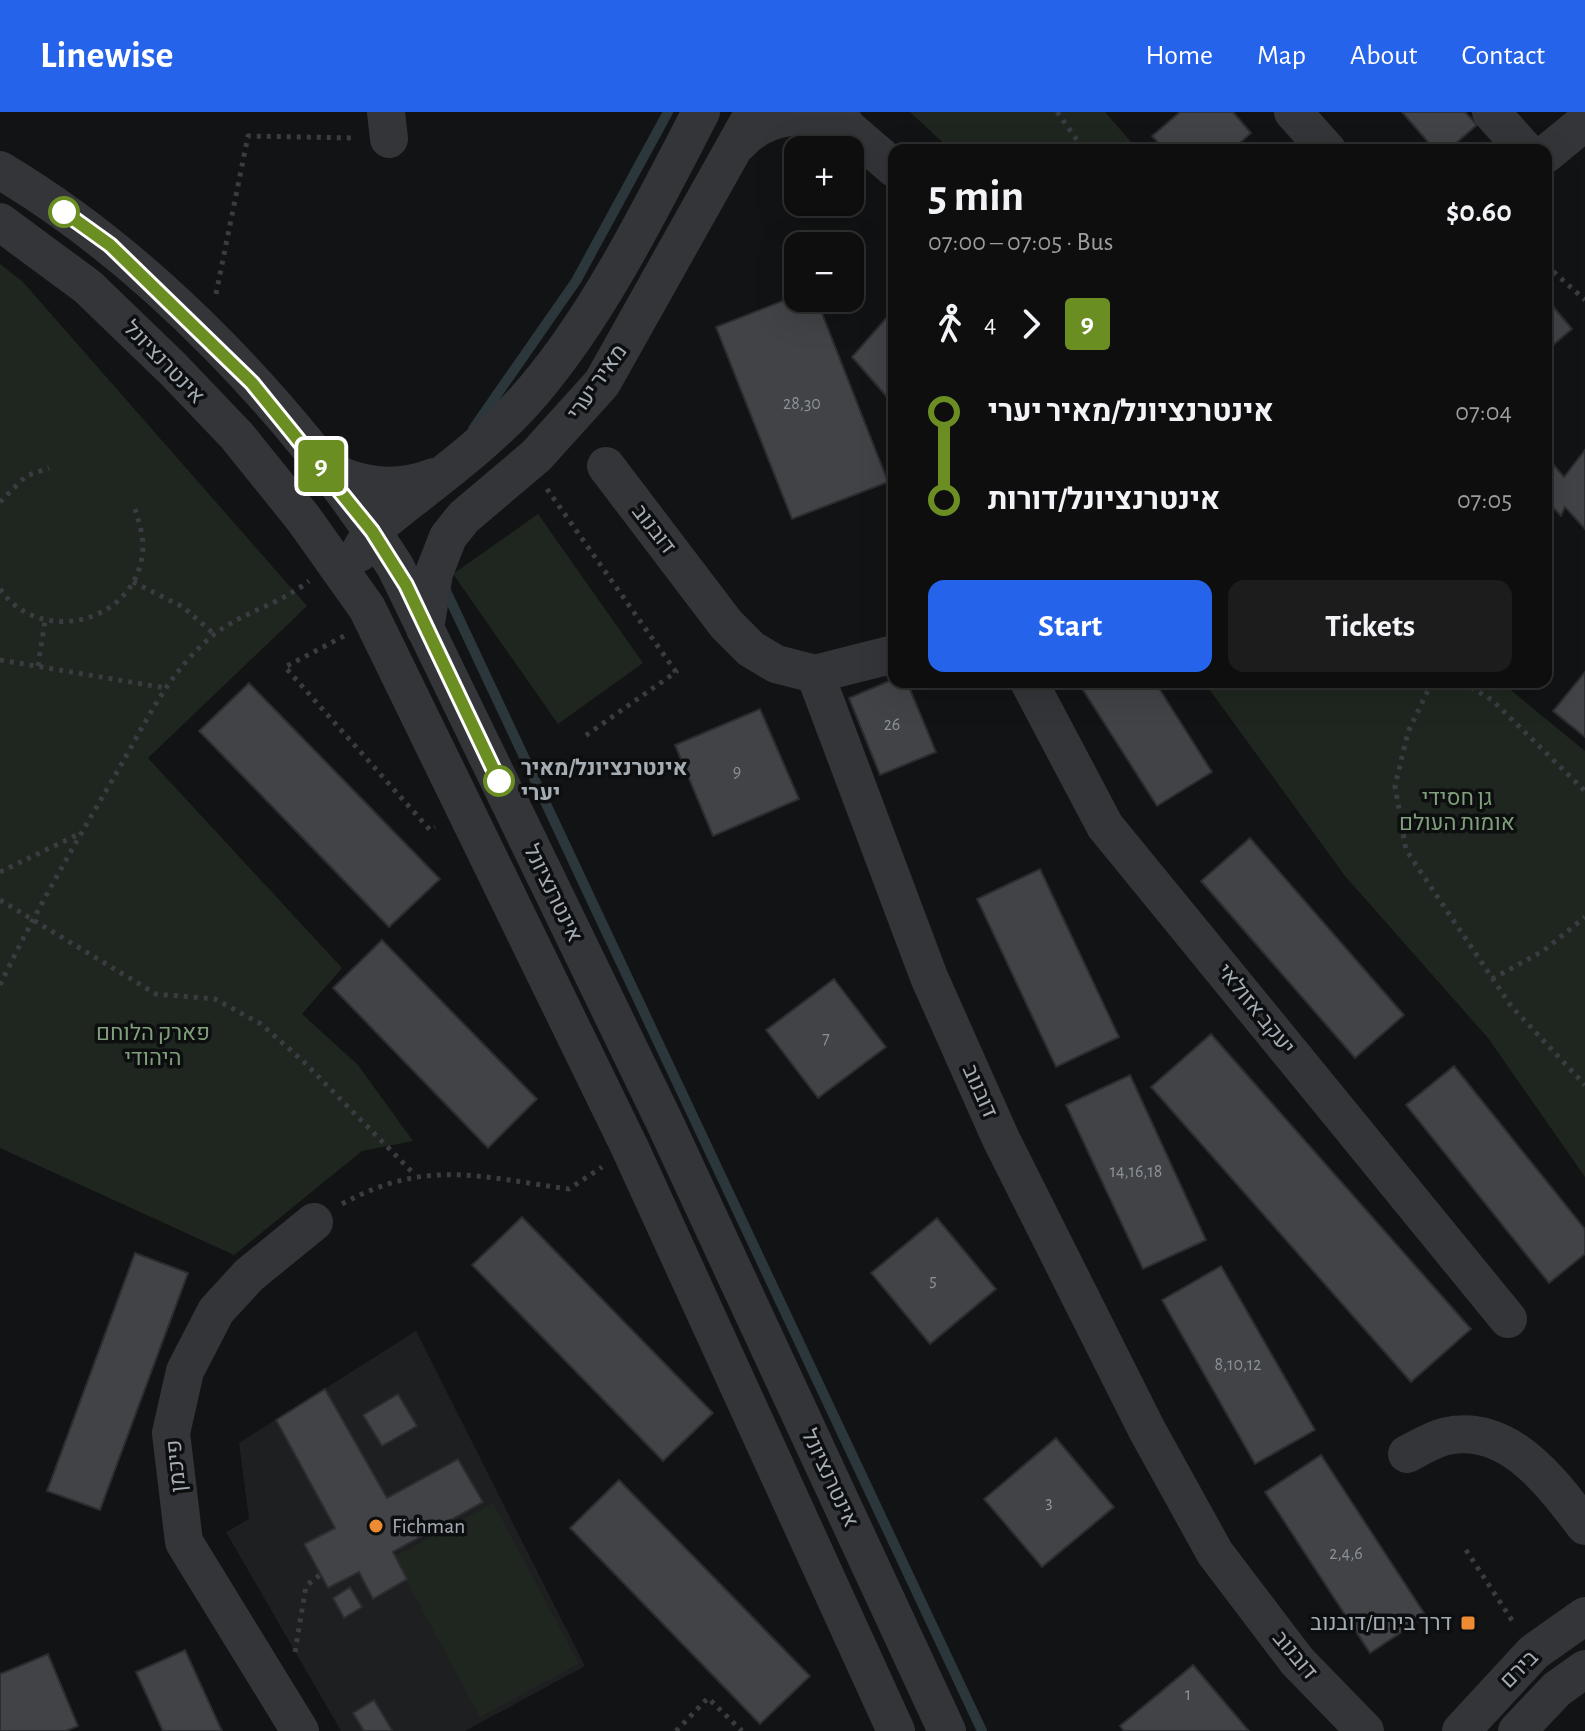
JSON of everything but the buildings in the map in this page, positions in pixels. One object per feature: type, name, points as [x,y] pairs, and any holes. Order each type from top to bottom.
[{"type":"street","name":"מאיר יערי","points":[[347,575],[372,531],[506,420],[557,361],[621,257],[701,112]]},
{"type":"street","name":"מאיר יערי","points":[[425,629],[440,555],[464,517],[536,456],[602,383],[754,112]]},
{"type":"street","points":[[1293,112],[1322,144]]},
{"type":"street","points":[[1491,112],[1520,144]]},
{"type":"street","points":[[735,149],[757,126],[791,115],[837,116],[888,163]]},
{"type":"street","points":[[1552,149],[1585,122]]},
{"type":"street","name":"אינטרנציונל","points":[[0,170],[110,245],[207,338],[269,402],[372,531],[395,566],[665,1123],[947,1731]]},
{"type":"street","name":"אינטרנציונל","points":[[0,222],[29,240],[88,287],[173,369],[237,436],[347,575],[373,621],[630,1148],[896,1731]]},
{"type":"street","points":[[321,466],[342,478],[396,487],[447,471]]},
{"type":"street","name":"דובנוב","points":[[606,466],[726,624],[751,649],[776,664],[815,674],[935,991],[1001,1139],[1147,1430],[1215,1553],[1297,1661],[1365,1731]]},
{"type":"street","points":[[347,575],[395,566],[464,517]]},
{"type":"street","points":[[815,674],[888,656]]},
{"type":"street","name":"יעקב אזולאי","points":[[1032,688],[1105,826],[1508,1319]]},
{"type":"street","name":"פיכמן","points":[[300,1731],[184,1542],[171,1433],[185,1371],[216,1311],[249,1275],[324,1215]]},
{"type":"street","points":[[1407,1454],[1445,1437],[1477,1434],[1517,1451],[1553,1484],[1585,1526]]},
{"type":"street","name":"בירם","points":[[1461,1731],[1534,1652],[1585,1616]]},
{"type":"street","name":"בירם","points":[[1517,1731],[1557,1689],[1585,1669]]},
{"type":"path","points":[[1057,112],[1080,144]]},
{"type":"path","points":[[207,338],[248,136],[388,126]]},
{"type":"path","points":[[1552,270],[1585,300]]},
{"type":"path","points":[[0,502],[26,476],[49,468]]},
{"type":"path","points":[[554,479],[547,490],[676,672],[585,736]]},
{"type":"path","points":[[0,589],[24,612],[45,621],[71,623],[96,616],[118,602],[133,582],[142,558],[142,533],[135,509]]},
{"type":"path","points":[[133,582],[183,607],[214,634]]},
{"type":"path","points":[[0,985],[32,918],[166,688],[214,634],[255,608],[287,598]]},
{"type":"path","points":[[38,666],[45,621]]},
{"type":"path","points":[[373,621],[285,667],[430,830]]},
{"type":"path","points":[[0,660],[166,688]]},
{"type":"path","points":[[1429,688],[1408,732],[1395,786],[1406,850],[1511,1006],[1585,1085]]},
{"type":"path","points":[[1472,688],[1492,700],[1585,791]]},
{"type":"path","points":[[0,872],[82,833]]},
{"type":"path","points":[[0,900],[156,994],[215,999],[261,1024],[303,1061],[415,1175]]},
{"type":"path","points":[[1492,979],[1543,951],[1585,917]]},
{"type":"path","points":[[324,1215],[371,1188],[415,1175],[452,1173],[569,1189],[630,1148]]},
{"type":"path","points":[[1466,1550],[1534,1652]]},
{"type":"path","points":[[295,1652],[306,1586],[321,1574]]},
{"type":"path","points":[[676,1731],[708,1698],[742,1731]]},
{"type":"shaded area","name":"Fichman","points":[[416,1331],[585,1666],[465,1731],[341,1731],[226,1532],[249,1519],[239,1443]]},
{"type":"green space","points":[[910,112],[1105,112],[1133,144],[945,144]]},
{"type":"green space","name":"פארק הלוחם היהודי","points":[[0,264],[23,282],[307,606],[148,758],[342,968],[302,1014],[358,1065],[413,1141],[362,1151],[234,1255],[0,1148]]},
{"type":"green space","points":[[538,514],[643,663],[558,724],[453,574]]},
{"type":"green space","name":"גן חסידי אומות העולם","points":[[1208,688],[1508,688],[1585,751],[1585,1177],[1488,1038],[1345,876]]},
{"type":"green space","points":[[493,1503],[579,1664],[480,1717],[394,1557]]},
{"type":"waterway","points":[[473,429],[576,281],[668,112]]},
{"type":"waterway","points":[[446,591],[982,1731]]},
{"type":"bus line","name":"9","points":[[64,212],[110,245],[160,290],[252,383],[372,531],[406,585],[499,781]]},
{"type":"place","name":"אינטרנציונל/מאיר יערי","points":[[499,781]]},
{"type":"place","name":"Fichman","points":[[376,1526]]},
{"type":"place","name":"דרך בירם/דובנוב","points":[[1468,1623]]}]
